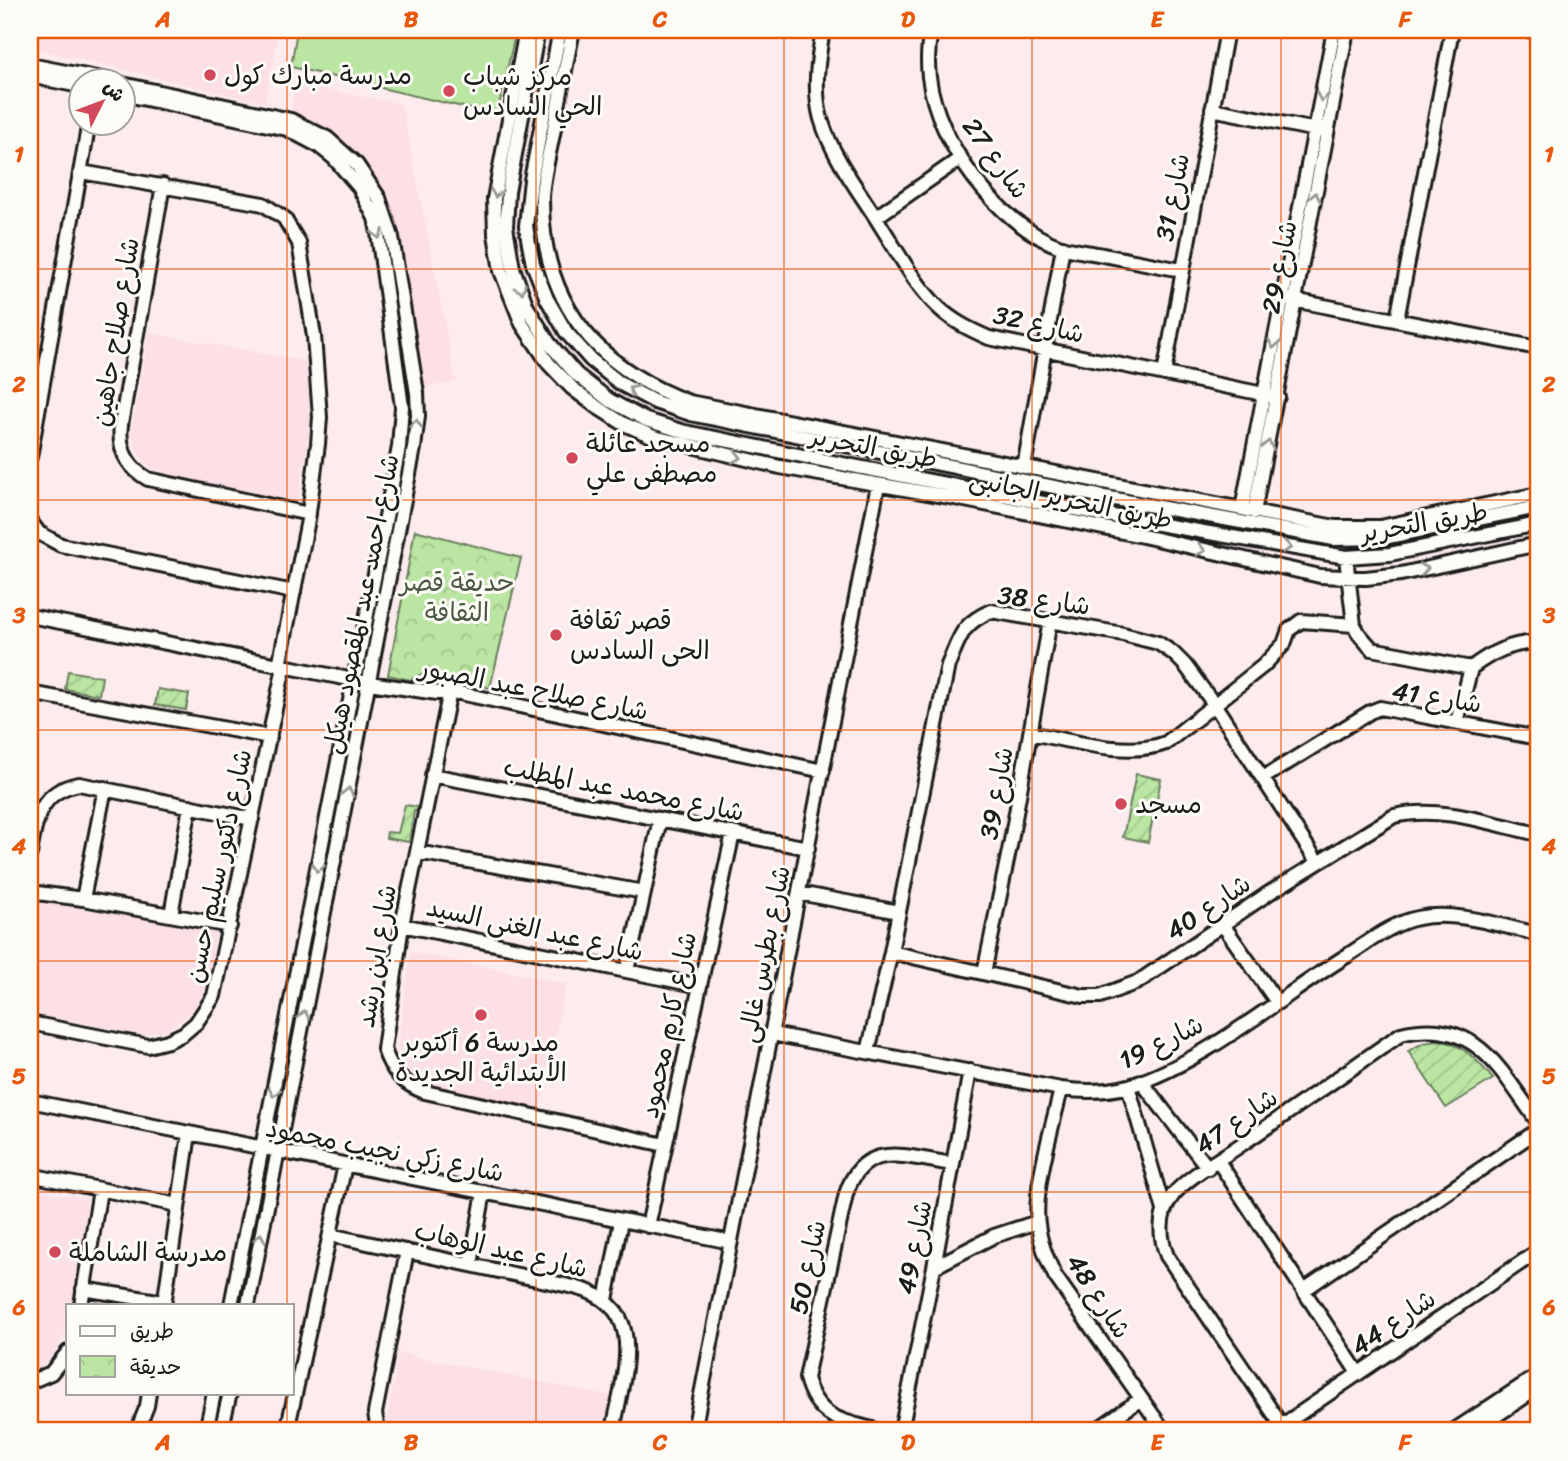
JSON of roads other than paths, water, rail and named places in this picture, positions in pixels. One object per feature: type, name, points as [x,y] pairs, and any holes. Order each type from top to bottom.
[{"type":"street","name":"طريق التحرير الجانبى","points":[[526,30],[494,199],[501,271],[514,307],[531,340],[572,388],[606,413],[654,437],[780,467],[1143,536],[1306,574],[1349,578],[1401,574],[1538,544]]},
{"type":"street","name":"طريق التحرير","points":[[538,30],[508,192],[506,227],[513,268],[527,307],[549,343],[576,374],[609,400],[646,420],[685,432],[1101,514],[1346,557],[1390,554],[1538,524]]},
{"type":"street","name":"طريق التحرير","points":[[561,30],[531,180],[526,226],[533,264],[566,332],[591,360],[621,384],[654,402],[691,414],[807,438],[1334,540],[1396,536],[1538,507]]},
{"type":"street","name":"طريق التحرير الجانبى","points":[[573,30],[542,195],[543,229],[550,263],[562,295],[579,324],[601,351],[628,373],[647,384],[689,402],[1335,527],[1380,527],[1538,494]]},
{"type":"street","name":"شارع 32","points":[[823,30],[816,87],[821,117],[831,147],[920,288],[940,309],[963,326],[989,338],[1271,396]]},
{"type":"street","name":"شارع 27","points":[[930,30],[928,59],[933,97],[947,133],[961,158],[994,202],[1014,221],[1037,237],[1063,247],[1181,270]]},
{"type":"street","name":"شارع 31","points":[[1164,374],[1227,30]]},
{"type":"street","name":"شارع 29","points":[[1248,510],[1271,396],[1296,300],[1322,131],[1334,30]]},
{"type":"street","name":"شارع 29","points":[[1271,396],[1282,298],[1348,30]]},
{"type":"street","points":[[1397,320],[1452,30]]},
{"type":"street","points":[[1527,30],[1538,32]]},
{"type":"street","points":[[30,65],[66,72]]},
{"type":"street","points":[[30,76],[66,83]]},
{"type":"street","name":"شارع احمد عبد المقصود هيكل","points":[[136,87],[271,114],[309,128],[342,150],[369,181],[387,288],[402,407],[399,447],[355,680],[231,1304]]},
{"type":"street","name":"شارع احمد عبد المقصود هيكل","points":[[136,97],[257,121],[302,136],[319,146],[347,171],[374,201],[392,237],[417,393],[418,416],[414,449],[247,1304]]},
{"type":"street","points":[[1212,109],[1322,131]]},
{"type":"street","points":[[30,457],[87,136]]},
{"type":"street","points":[[502,158],[516,149]]},
{"type":"street","points":[[876,217],[961,158]]},
{"type":"street","points":[[531,180],[546,169]]},
{"type":"street","name":"شارع دكتور سليم حسن","points":[[30,1023],[148,1045],[175,1037],[196,1023],[215,996],[270,737],[309,514],[320,417],[314,336],[296,233],[282,215],[263,204],[81,172]]},
{"type":"street","name":"شارع صلاح جاهين","points":[[163,185],[120,435],[126,459],[139,474],[157,482],[309,514]]},
{"type":"street","points":[[1024,467],[1063,247]]},
{"type":"street","points":[[1282,298],[1538,348]]},
{"type":"street","points":[[572,388],[599,392]]},
{"type":"street","points":[[807,438],[823,428]]},
{"type":"street","points":[[755,446],[780,467]]},
{"type":"street","points":[[399,447],[414,449]]},
{"type":"street","points":[[977,458],[994,475]]},
{"type":"street","name":"شارع بطرس غالى","points":[[694,1431],[878,485]]},
{"type":"street","points":[[1063,506],[1070,499],[1069,490]]},
{"type":"street","points":[[1155,506],[1173,496]]},
{"type":"street","points":[[992,506],[1015,497]]},
{"type":"street","points":[[1101,514],[1097,504],[1100,498],[1104,497]]},
{"type":"street","points":[[30,521],[39,533],[61,545],[294,592]]},
{"type":"street","points":[[1380,527],[1396,536]]},
{"type":"street","points":[[1346,557],[1354,625],[1372,649],[1471,668],[1503,648],[1521,642],[1538,642]]},
{"type":"street","name":"شارع 38","points":[[868,1052],[891,952],[948,665],[962,631],[975,618],[991,611],[1123,634],[1158,643],[1185,665],[1214,704],[1318,863]]},
{"type":"street","name":"شارع صلاح عبد الصبور","points":[[30,616],[369,683],[438,693],[450,691],[822,771]]},
{"type":"street","name":"شارع 39","points":[[984,973],[1011,841],[1050,621]]},
{"type":"street","points":[[1030,733],[1126,749],[1153,748],[1166,743],[1263,666],[1284,643],[1289,630],[1301,621],[1354,625]]},
{"type":"street","points":[[1457,722],[1471,668]]},
{"type":"street","name":"شارع ابن رشد","points":[[450,691],[402,925],[384,1049],[388,1060],[402,1080],[425,1092],[665,1145]]},
{"type":"street","points":[[30,692],[270,737]]},
{"type":"street","name":"شارع 41","points":[[1263,778],[1380,708],[1538,738]]},
{"type":"street","name":"شارع محمد عبد المطلب","points":[[432,775],[808,848]]},
{"type":"street","points":[[30,854],[40,810],[63,788],[79,784],[252,819]]},
{"type":"street","points":[[83,899],[105,788]]},
{"type":"street","points":[[172,915],[190,806]]},
{"type":"street","name":"شارع 40","points":[[891,952],[1083,996],[1100,996],[1138,982],[1376,825],[1394,816],[1414,811],[1434,812],[1538,834]]},
{"type":"street","points":[[627,971],[660,819]]},
{"type":"street","name":"شارع كارم محمود","points":[[648,1226],[733,833]]},
{"type":"street","points":[[417,852],[644,892]]},
{"type":"street","points":[[30,892],[230,926]]},
{"type":"street","points":[[799,893],[898,912]]},
{"type":"street","name":"شارع 19","points":[[772,1034],[1083,1092],[1128,1086],[1193,1058],[1396,925],[1415,918],[1435,915],[1455,917],[1538,933]]},
{"type":"street","name":"شارع عبد الغنى السيد","points":[[402,925],[700,986]]},
{"type":"street","points":[[1223,925],[1277,1002]]},
{"type":"street","name":"شارع 47","points":[[1164,1210],[1173,1195],[1213,1164],[1401,1034],[1421,1029],[1442,1030],[1461,1036],[1479,1047],[1495,1063],[1538,1122]]},
{"type":"street","name":"شارع 49","points":[[901,1431],[971,1071]]},
{"type":"street","points":[[1141,1081],[1213,1164],[1304,1290],[1358,1373]]},
{"type":"street","points":[[1128,1086],[1164,1210],[1161,1233],[1167,1256],[1278,1429]]},
{"type":"street","name":"شارع 48","points":[[1061,1089],[1038,1193],[1037,1222],[1043,1250],[1055,1276],[1164,1431]]},
{"type":"street","name":"شارع زكي نجيب محمود","points":[[30,1101],[731,1242]]},
{"type":"street","points":[[1304,1290],[1538,1130]]},
{"type":"street","points":[[83,1289],[164,1304],[189,1134]]},
{"type":"street","name":"شارع 50","points":[[880,1431],[834,1418],[820,1408],[811,1395],[806,1378],[846,1194],[852,1176],[858,1169],[865,1162],[882,1155],[953,1164]]},
{"type":"street","points":[[287,1431],[345,1165]]},
{"type":"street","points":[[30,1175],[178,1205]]},
{"type":"street","points":[[81,1304],[100,1190]]},
{"type":"street","points":[[471,1264],[484,1192]]},
{"type":"street","points":[[606,1300],[621,1221]]},
{"type":"street","points":[[934,1267],[994,1236],[1037,1222]]},
{"type":"street","name":"شارع عبد الوهاب","points":[[330,1235],[586,1290],[606,1300],[622,1320],[627,1341],[613,1431]]},
{"type":"street","points":[[378,1431],[375,1413],[407,1251]]},
{"type":"street","name":"شارع 44","points":[[1278,1429],[1538,1251]]},
{"type":"street","points":[[30,1382],[51,1373],[66,1354]]},
{"type":"street","points":[[1472,1427],[1538,1374]]},
{"type":"street","points":[[1472,1427],[1538,1388]]},
{"type":"street","points":[[136,1431],[147,1406],[149,1394]]},
{"type":"street","points":[[206,1431],[214,1394]]},
{"type":"street","points":[[222,1431],[230,1394]]},
{"type":"street","points":[[1095,1431],[1141,1399]]},
{"type":"place","name":"مدرسة مبارك كول","points":[[210,75]]},
{"type":"place","name":"مركز شباب الحي السادس","points":[[449,91]]},
{"type":"place","name":"مسجد عائلة مصطفى علي","points":[[572,458]]},
{"type":"place","name":"قصر ثقافة الحى السادس","points":[[556,635]]},
{"type":"place","name":"مسجد","points":[[1121,804]]},
{"type":"place","name":"مدرسة 6 أكتوبر الأبتدائية الجديدة","points":[[481,1015]]},
{"type":"place","name":"مدرسة الشاملة","points":[[55,1252]]},
{"type":"park label","name":"حديقة قصر الثقافة","points":[[457,597]]}]
